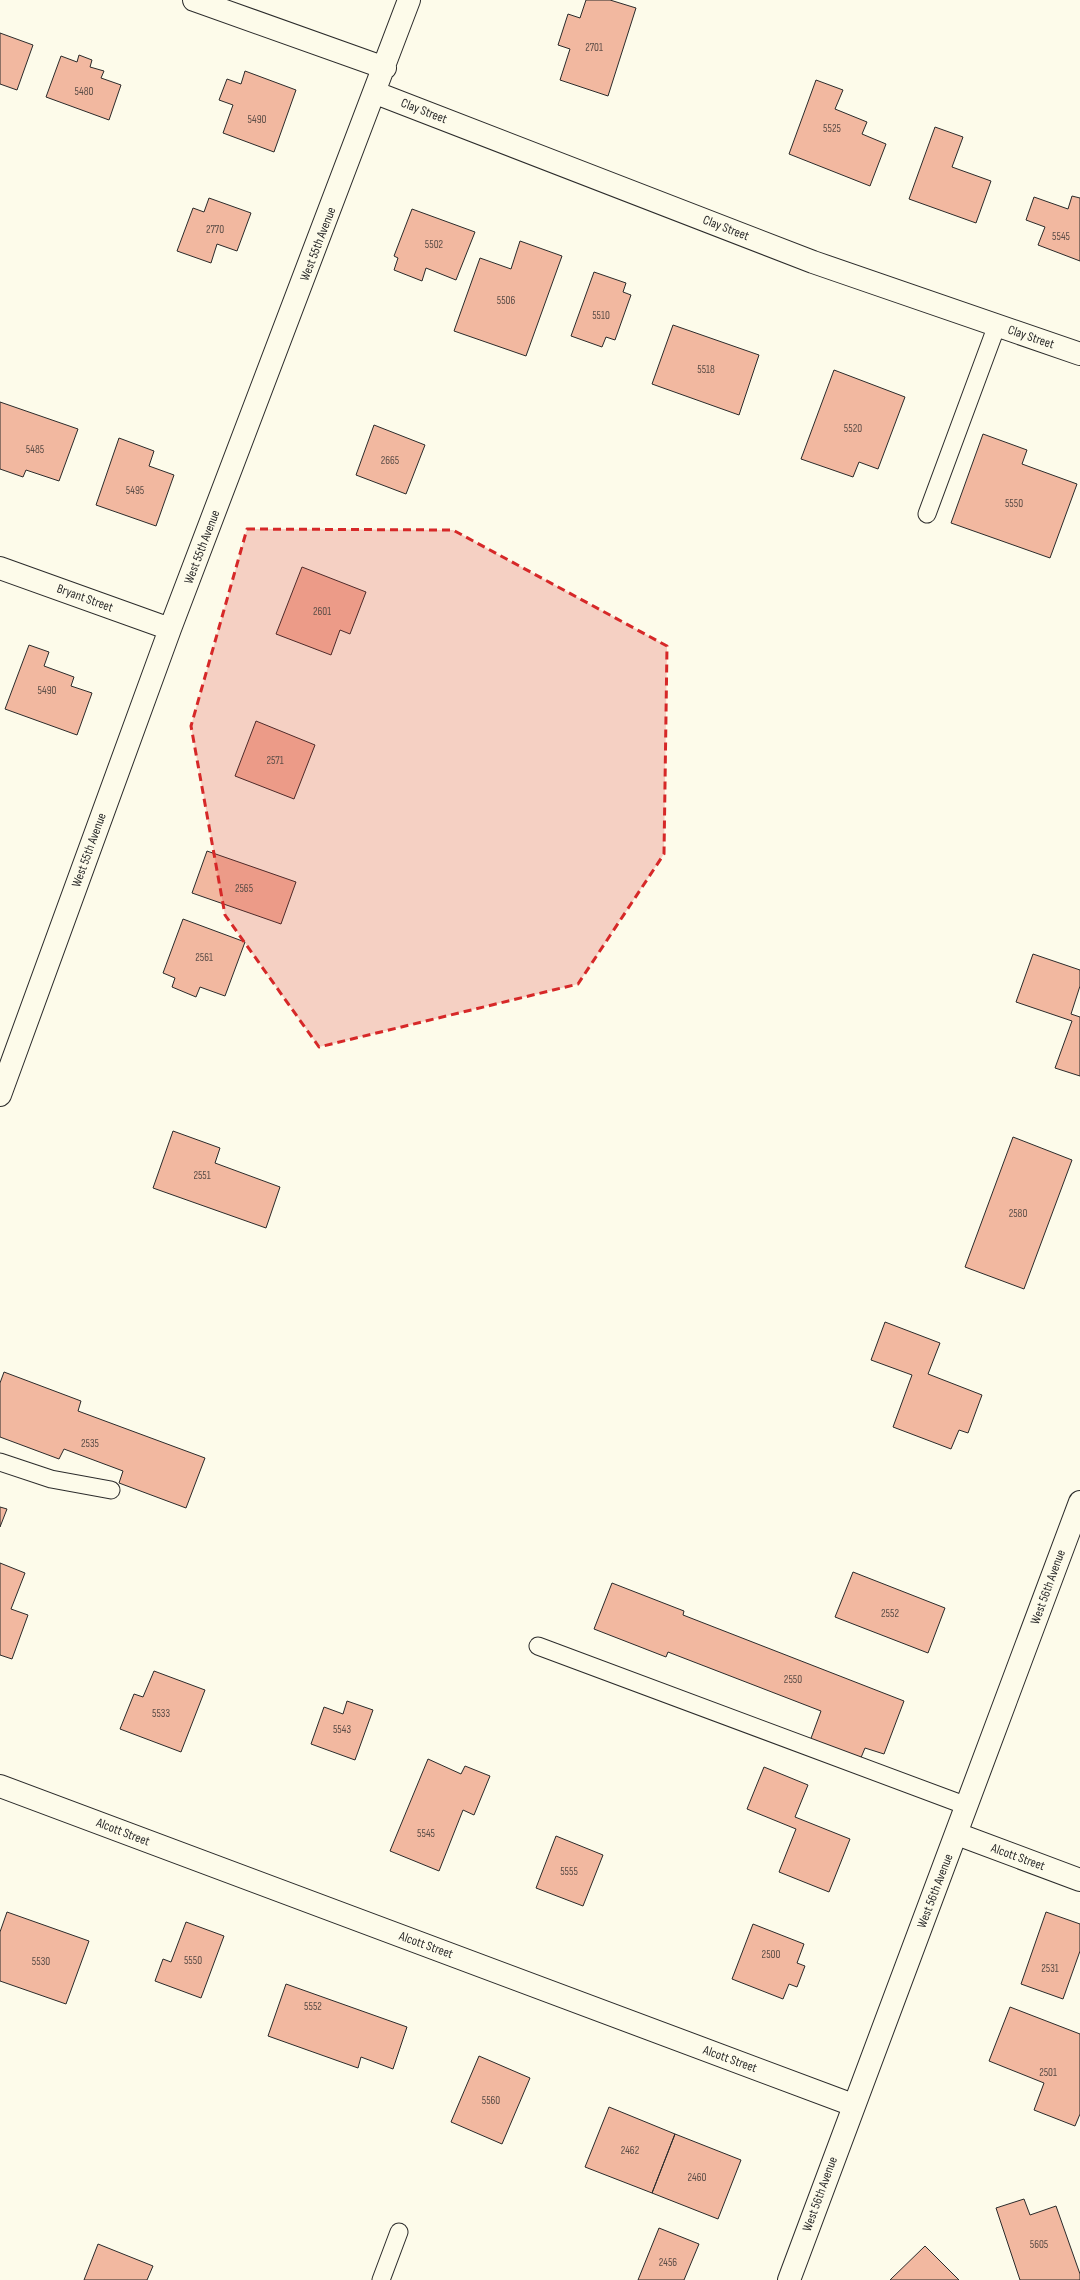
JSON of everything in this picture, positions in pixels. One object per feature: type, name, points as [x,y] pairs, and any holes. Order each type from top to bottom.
[{"type":"street","points":[[194,0],[384,68]]},
{"type":"street","name":"West 55th Avenue","points":[[0,1095],[170,629],[376,92],[409,0]]},
{"type":"street","name":"Clay Street","points":[[376,92],[813,262],[1080,354]]},
{"type":"street","name":"Bryant Street","points":[[0,568],[170,629]]},
{"type":"street","name":"West 56th Avenue","points":[[789,2280],[853,2105],[957,1834],[1080,1502]]},
{"type":"street","name":"Alcott Street","points":[[0,1786],[853,2105]]},
{"type":"street","name":"Alcott Street","points":[[957,1834],[1080,1880]]},
{"type":"lane","points":[[927,514],[997,325]]},
{"type":"lane","points":[[0,1462],[51,1479],[111,1490]]},
{"type":"lane","points":[[538,1646],[967,1806]]},
{"type":"lane","points":[[381,2280],[399,2232]]},
{"type":"highlighted area","points":[[247,529],[453,530],[667,646],[664,854],[578,984],[319,1047],[225,915],[191,726]]},
{"type":"building","points":[[586,0],[610,0],[636,8],[608,96],[560,80],[570,49],[558,45],[568,14],[580,18]]},
{"type":"building","points":[[0,33],[33,45],[17,90],[0,84]]},
{"type":"building","points":[[79,55],[92,60],[90,67],[104,71],[101,78],[121,85],[109,120],[46,97],[61,56],[77,62]]},
{"type":"building","points":[[245,71],[296,90],[274,152],[223,133],[233,105],[219,100],[227,79],[241,84]]},
{"type":"building","points":[[816,80],[843,90],[835,109],[867,122],[862,134],[886,144],[870,186],[789,154]]},
{"type":"building","points":[[935,127],[963,137],[952,167],[991,181],[976,223],[909,199]]},
{"type":"building","points":[[1072,196],[1080,198],[1080,261],[1038,245],[1045,227],[1026,220],[1034,197],[1068,209]]},
{"type":"building","points":[[209,198],[251,213],[237,251],[217,244],[211,263],[177,251],[193,208],[204,212]]},
{"type":"building","points":[[412,209],[475,232],[456,280],[426,268],[422,281],[394,270],[398,258],[394,256]]},
{"type":"building","points":[[520,241],[562,256],[526,356],[454,331],[480,258],[511,269]]},
{"type":"building","points":[[594,272],[626,283],[623,292],[631,295],[615,340],[606,337],[602,347],[571,336]]},
{"type":"building","points":[[673,325],[759,355],[739,415],[652,384]]},
{"type":"building","points":[[834,370],[905,397],[878,469],[859,462],[853,477],[801,459]]},
{"type":"building","points":[[0,402],[78,429],[59,481],[26,470],[23,477],[0,469]]},
{"type":"building","points":[[374,425],[425,445],[406,494],[356,475]]},
{"type":"building","points":[[983,434],[1027,450],[1022,464],[1077,484],[1050,558],[951,523]]},
{"type":"building","points":[[119,438],[154,451],[149,466],[174,475],[156,526],[96,505]]},
{"type":"building","points":[[302,567],[366,592],[350,634],[340,630],[331,655],[276,634]]},
{"type":"building","points":[[29,645],[49,652],[44,666],[74,677],[71,686],[92,693],[77,735],[5,709]]},
{"type":"building","points":[[256,721],[315,745],[294,799],[235,776]]},
{"type":"building","points":[[207,851],[296,882],[281,924],[192,893]]},
{"type":"building","points":[[183,919],[245,942],[225,996],[200,987],[196,997],[172,987],[175,978],[163,973]]},
{"type":"building","points":[[1033,954],[1080,970],[1080,986],[1071,1014],[1080,1017],[1080,1076],[1055,1068],[1072,1021],[1016,1002]]},
{"type":"building","points":[[173,1131],[220,1148],[215,1163],[280,1187],[266,1228],[153,1188]]},
{"type":"building","points":[[1013,1137],[1072,1160],[1024,1289],[965,1267]]},
{"type":"building","points":[[885,1322],[940,1343],[928,1374],[982,1395],[968,1433],[959,1430],[951,1449],[893,1427],[912,1375],[871,1360]]},
{"type":"building","points":[[4,1372],[81,1401],[78,1411],[205,1458],[186,1508],[119,1483],[123,1471],[64,1449],[59,1459],[0,1437],[0,1383]]},
{"type":"building","points":[[0,1507],[7,1509],[0,1527]]},
{"type":"building","points":[[0,1563],[25,1573],[11,1609],[28,1615],[12,1659],[0,1655]]},
{"type":"building","points":[[853,1572],[945,1608],[928,1653],[835,1617]]},
{"type":"building","points":[[612,1583],[684,1611],[683,1615],[904,1701],[884,1754],[865,1748],[860,1760],[810,1741],[821,1711],[668,1652],[666,1657],[594,1629]]},
{"type":"building","points":[[154,1671],[205,1690],[181,1752],[120,1729],[134,1694],[143,1697]]},
{"type":"building","points":[[347,1701],[373,1710],[355,1760],[311,1744],[324,1707],[343,1714]]},
{"type":"building","points":[[428,1759],[461,1774],[465,1766],[490,1776],[474,1815],[463,1810],[439,1871],[390,1851]]},
{"type":"building","points":[[764,1767],[808,1785],[795,1817],[850,1839],[829,1892],[779,1872],[796,1829],[747,1809]]},
{"type":"building","points":[[556,1836],[603,1855],[583,1906],[536,1888]]},
{"type":"building","points":[[7,1912],[89,1941],[66,2004],[0,1981],[0,1932]]},
{"type":"building","points":[[1046,1912],[1080,1924],[1080,1951],[1063,1999],[1021,1984]]},
{"type":"building","points":[[186,1922],[224,1936],[201,1998],[155,1981],[163,1959],[171,1962]]},
{"type":"building","points":[[753,1924],[804,1944],[797,1963],[805,1966],[797,1987],[789,1984],[783,1999],[732,1979]]},
{"type":"building","points":[[286,1984],[407,2027],[393,2069],[361,2057],[358,2068],[268,2036]]},
{"type":"building","points":[[1010,2007],[1080,2034],[1080,2114],[1075,2126],[1034,2110],[1044,2083],[989,2061]]},
{"type":"building","points":[[479,2056],[530,2078],[502,2144],[451,2122]]},
{"type":"building","points":[[609,2107],[675,2134],[652,2193],[585,2167]]},
{"type":"building","points":[[675,2134],[741,2160],[718,2219],[652,2193]]},
{"type":"building","points":[[1024,2199],[1030,2215],[1056,2206],[1080,2274],[1080,2280],[1020,2280],[996,2208]]},
{"type":"building","points":[[659,2228],[699,2244],[684,2280],[638,2280]]},
{"type":"building","points":[[98,2244],[153,2266],[147,2280],[84,2280]]},
{"type":"building","points":[[925,2246],[959,2280],[890,2280]]}]
